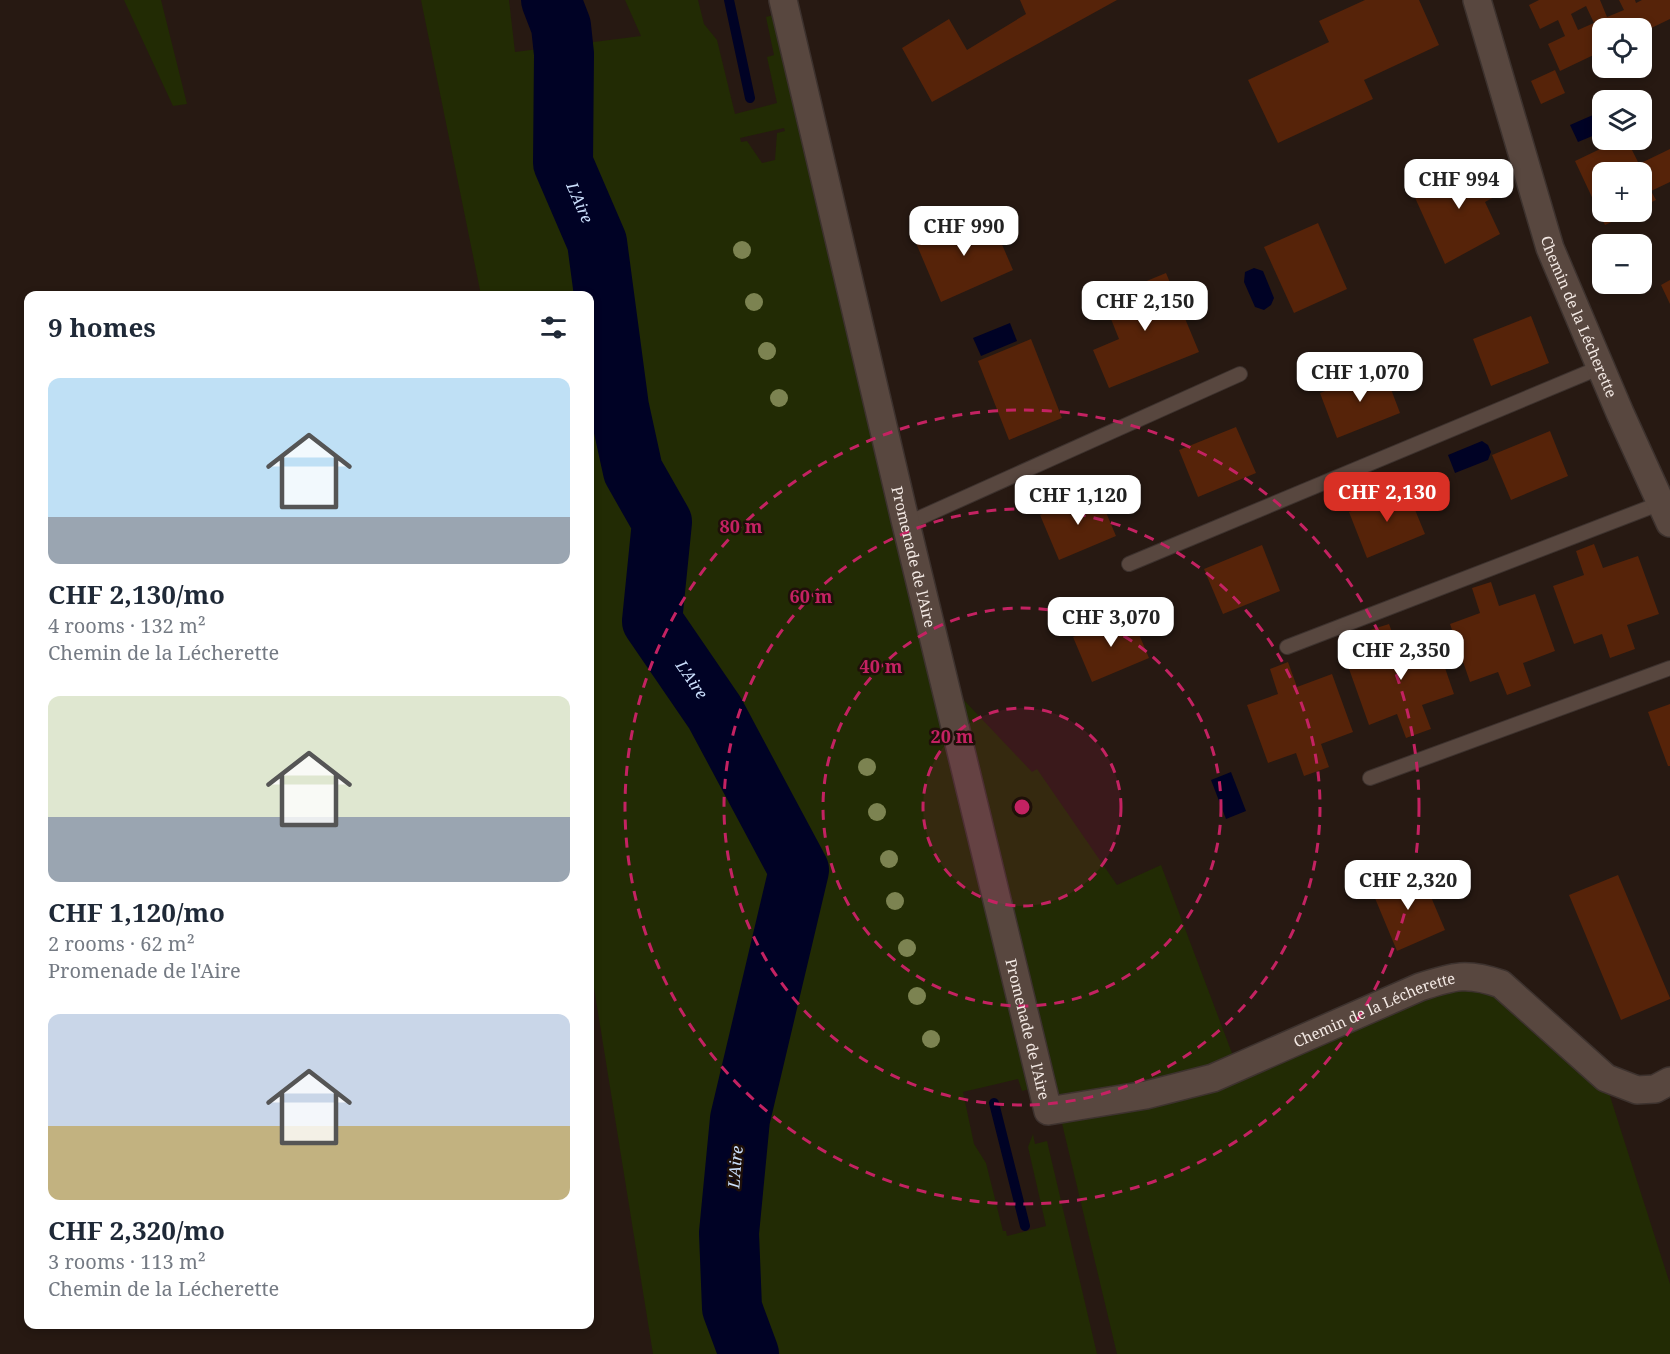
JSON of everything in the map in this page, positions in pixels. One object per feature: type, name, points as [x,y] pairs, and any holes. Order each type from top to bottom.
[{"type":"street","name":"Promenade de l'Aire","points":[[783,0],[906,524],[1048,1111]]},
{"type":"street","name":"Chemin de la Lécherette","points":[[1477,0],[1550,248],[1666,513]]},
{"type":"street","name":"Chemin de la Lécherette","points":[[1048,1111],[1146,1095],[1213,1078],[1420,987],[1452,977],[1479,976],[1501,984],[1606,1078],[1636,1090],[1655,1089],[1670,1081]]},
{"type":"lane","points":[[1129,564],[1601,367]]},
{"type":"lane","points":[[906,524],[1240,374]]},
{"type":"lane","points":[[1287,647],[1666,513]]},
{"type":"lane","points":[[1371,778],[1670,668]]},
{"type":"green space","points":[[124,0],[161,0],[187,104],[173,106]]},
{"type":"green space","points":[[421,0],[509,0],[515,52],[641,36],[625,0],[698,0],[704,24],[717,40],[735,114],[777,103],[767,57],[774,55],[766,17],[777,14],[1034,1088],[1022,1091],[1018,1079],[963,1092],[974,1144],[986,1163],[1003,1231],[1006,1231],[1007,1236],[1046,1226],[1028,1147],[1033,1134],[1035,1144],[1047,1141],[1097,1354],[653,1354],[594,988],[594,291],[480,291]],"holes":[[[784,128],[785,131],[777,133],[775,160],[762,163],[747,141],[741,142],[740,138]]]},
{"type":"green space","points":[[960,696],[1032,772],[1037,769],[1117,885],[1161,865],[1241,1077],[1448,991],[1473,987],[1506,1001],[1609,1093],[1670,1284],[1670,1354],[1117,1354]]},
{"type":"water","points":[[1592,115],[1592,136],[1578,142],[1570,125]]},
{"type":"water","points":[[1254,268],[1263,271],[1274,298],[1271,305],[1264,310],[1255,307],[1244,282],[1245,272]]},
{"type":"water","points":[[1010,323],[1017,341],[981,356],[973,338]]},
{"type":"water","points":[[1482,441],[1488,445],[1491,452],[1488,460],[1455,473],[1448,455]]},
{"type":"water","points":[[1231,772],[1246,811],[1226,819],[1211,780]]},
{"type":"building","points":[[1020,0],[1117,0],[932,102],[902,48],[949,19],[967,50],[1026,14]]},
{"type":"building","points":[[1365,0],[1419,0],[1439,45],[1364,80],[1373,99],[1278,143],[1248,80],[1329,42],[1319,21]]},
{"type":"building","points":[[1539,0],[1600,0],[1607,17],[1624,10],[1619,0],[1635,0],[1636,3],[1642,0],[1670,0],[1670,19],[1652,28],[1652,18],[1592,19],[1586,6],[1571,14],[1578,30],[1592,24],[1592,56],[1560,71],[1548,44],[1565,36],[1558,20],[1540,29],[1529,5]]},
{"type":"building","points":[[1555,70],[1565,93],[1541,104],[1531,81]]},
{"type":"building","points":[[1670,149],[1670,182],[1652,191],[1652,162],[1643,162]]},
{"type":"building","points":[[1598,150],[1632,150],[1638,162],[1592,162],[1592,197],[1575,161]]},
{"type":"building","points":[[1483,159],[1498,195],[1485,202],[1500,234],[1445,264],[1412,191]]},
{"type":"building","points":[[988,212],[1013,270],[941,302],[916,243]]},
{"type":"building","points":[[1318,223],[1347,289],[1294,313],[1264,247]]},
{"type":"building","points":[[1166,273],[1199,352],[1109,388],[1093,350],[1119,339],[1103,299]]},
{"type":"building","points":[[1670,280],[1670,304],[1661,285]]},
{"type":"building","points":[[1531,316],[1549,363],[1491,386],[1473,339]]},
{"type":"building","points":[[1031,339],[1062,418],[1009,440],[978,361]]},
{"type":"building","points":[[1383,368],[1400,413],[1337,438],[1320,393]]},
{"type":"building","points":[[1236,427],[1256,473],[1198,497],[1179,450]]},
{"type":"building","points":[[1550,431],[1568,476],[1511,500],[1492,455]]},
{"type":"building","points":[[1406,488],[1425,534],[1367,558],[1349,512]]},
{"type":"building","points":[[1097,491],[1116,536],[1059,560],[1040,515]]},
{"type":"building","points":[[1594,544],[1603,568],[1638,556],[1659,614],[1627,625],[1635,649],[1610,658],[1602,634],[1574,644],[1553,586],[1584,575],[1576,551]]},
{"type":"building","points":[[1262,545],[1280,591],[1223,614],[1204,569]]},
{"type":"building","points":[[1491,582],[1499,606],[1535,594],[1555,651],[1523,663],[1531,686],[1507,695],[1498,672],[1470,682],[1450,624],[1480,613],[1472,588]]},
{"type":"building","points":[[1130,613],[1149,658],[1092,682],[1073,637]]},
{"type":"building","points":[[1389,624],[1398,648],[1434,636],[1454,694],[1422,705],[1431,729],[1406,738],[1397,714],[1369,725],[1348,666],[1379,655],[1370,630]]},
{"type":"building","points":[[1288,662],[1297,687],[1332,674],[1353,732],[1321,744],[1329,767],[1304,776],[1296,753],[1268,763],[1247,705],[1278,694],[1270,669]]},
{"type":"building","points":[[1670,704],[1670,766],[1668,766],[1648,712]]},
{"type":"building","points":[[1420,871],[1445,930],[1397,951],[1372,891]]},
{"type":"building","points":[[1618,875],[1670,998],[1621,1020],[1569,895]]},
{"type":"waterway","name":"L'Aire","points":[[551,0],[561,26],[564,54],[563,163],[597,242],[619,407],[633,471],[662,522],[652,621],[715,713],[799,870],[740,1119],[729,1233],[732,1308],[749,1354]]},
{"type":"waterway","points":[[729,0],[750,98]]},
{"type":"waterway","points":[[994,1103],[1025,1226]]}]
